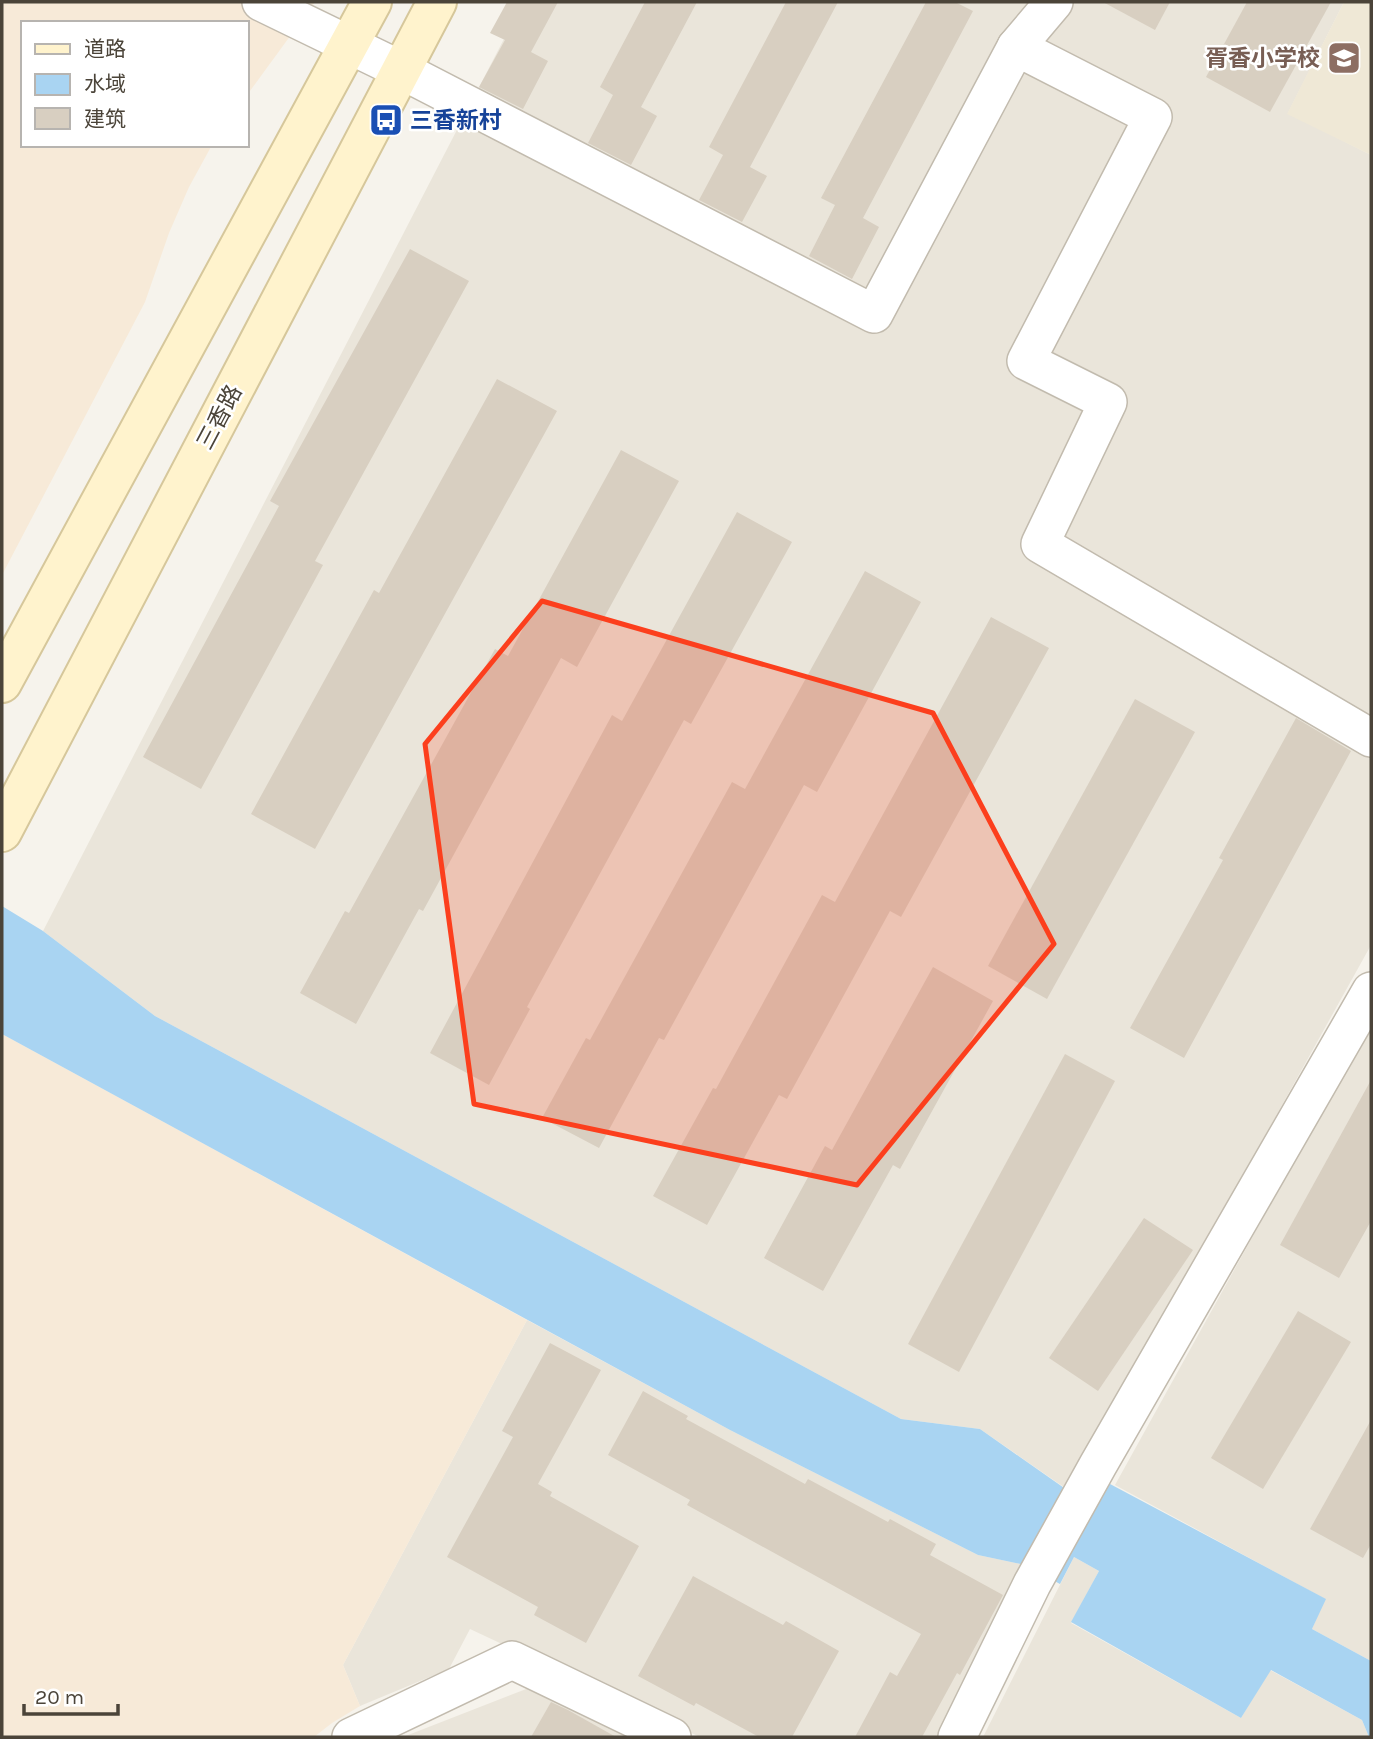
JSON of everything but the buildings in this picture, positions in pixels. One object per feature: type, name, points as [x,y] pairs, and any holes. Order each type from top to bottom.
[{"type":"main road","points":[[2,683],[372,2]]},
{"type":"main road","name":"三香路","points":[[2,832],[437,2]]},
{"type":"street","points":[[261,2],[401,70],[874,314],[1016,47],[1054,2]]},
{"type":"street","points":[[1016,47],[1153,117],[1026,361],[1108,402],[1040,544],[1371,738]]},
{"type":"street","points":[[957,1737],[1032,1584],[1098,1465],[1371,991]]},
{"type":"street","points":[[351,1737],[512,1660],[672,1737]]},
{"type":"highlighted area","points":[[542,601],[933,713],[1054,944],[857,1185],[474,1104],[425,744]]},
{"type":"shaded area","points":[[2,2],[315,2],[248,94],[248,21],[21,21],[21,147],[211,147],[189,187],[169,233],[145,302],[2,575]]},
{"type":"shaded area","points":[[523,2],[1344,2],[1288,113],[1371,155],[1371,945],[1068,1490],[980,1429],[901,1419],[155,1016],[43,931]]},
{"type":"shaded area","name":"胥香小学校","points":[[1344,2],[1371,2],[1371,155],[1287,114]]},
{"type":"shaded area","points":[[1371,1023],[1371,1661],[1312,1629],[1325,1599],[1115,1485]]},
{"type":"shaded area","points":[[2,1034],[527,1320],[343,1665],[360,1706],[314,1737],[2,1737]]},
{"type":"shaded area","points":[[527,1320],[730,1430],[978,1555],[1025,1565],[937,1737],[700,1737],[470,1629],[449,1669],[360,1706],[343,1665]]},
{"type":"shaded area","points":[[1074,1557],[1099,1571],[1071,1623],[1241,1718],[1270,1670],[1362,1720],[1369,1737],[983,1737]]},
{"type":"shaded area","points":[[534,1686],[639,1737],[403,1737]]},
{"type":"water","points":[[2,906],[43,931],[155,1016],[901,1419],[980,1429],[1067,1490],[1080,1468],[1326,1599],[1312,1629],[1371,1661],[1371,1737],[1362,1720],[1271,1670],[1241,1718],[1071,1622],[1099,1571],[1074,1557],[1060,1584],[1025,1565],[978,1555],[730,1430],[2,1034]]},
{"type":"place","name":"胥香小学校","points":[[1344,58]]},
{"type":"place","name":"三香新村","points":[[386,120]]}]
